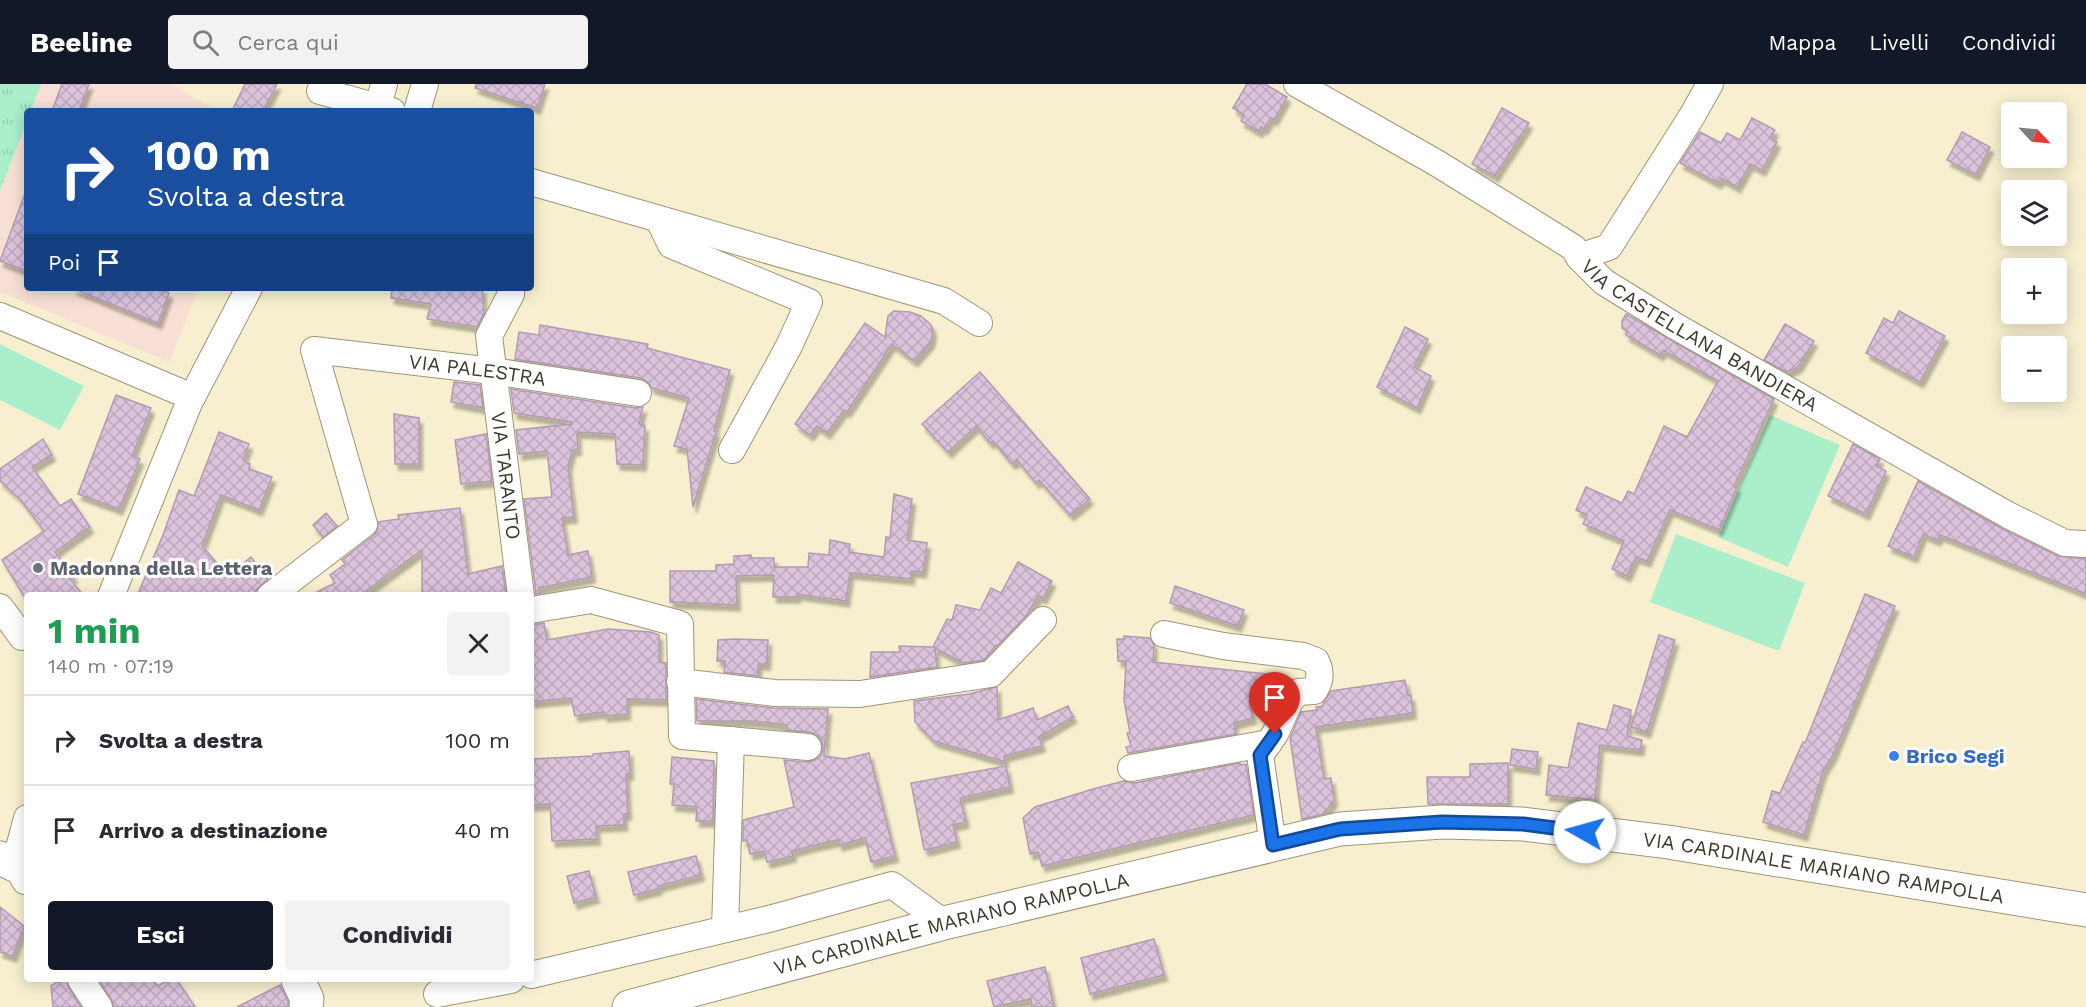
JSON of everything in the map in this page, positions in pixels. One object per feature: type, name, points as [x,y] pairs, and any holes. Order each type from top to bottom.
[{"type":"street","points":[[418,108],[425,84]]},
{"type":"street","name":"VIA CASTELLANA BANDIERA","points":[[1297,84],[1435,162],[1574,248],[1579,257],[1604,282],[1676,326],[2008,515],[2065,543],[2086,544]]},
{"type":"street","points":[[1579,257],[1609,247],[1710,84]]},
{"type":"street","points":[[318,95],[385,101]]},
{"type":"street","points":[[534,183],[944,301],[979,323]]},
{"type":"street","points":[[659,220],[671,245],[809,302],[789,346],[732,450]]},
{"type":"street","points":[[113,592],[192,397],[247,291]]},
{"type":"street","name":"VIA TARANTO","points":[[511,291],[489,336],[520,592]]},
{"type":"street","points":[[0,316],[192,397]]},
{"type":"street","name":"VIA PALESTRA","points":[[275,592],[364,524],[314,350],[638,393]]},
{"type":"street","points":[[534,610],[591,600],[680,624],[682,736],[808,747]]},
{"type":"street","points":[[0,607],[16,639]]},
{"type":"street","points":[[680,682],[775,693],[860,694],[991,674],[1043,620]]},
{"type":"street","points":[[1164,634],[1222,646],[1293,655],[1316,661],[1320,669],[1318,685],[1314,691],[1298,692],[1290,701],[1275,734],[1260,755],[1273,845]]},
{"type":"street","points":[[725,929],[731,740]]},
{"type":"street","points":[[1131,768],[1269,743]]},
{"type":"street","name":"VIA CARDINALE MARIANO RAMPOLLA","points":[[630,1007],[944,923],[1340,829],[1442,822],[1523,824],[1668,842],[2086,910]]},
{"type":"street","points":[[18,870],[19,848],[24,829]]},
{"type":"street","points":[[534,974],[725,929],[892,885],[944,923]]},
{"type":"street","points":[[82,982],[99,1007]]},
{"type":"street","points":[[299,982],[307,999],[306,1007]]},
{"type":"street","points":[[437,994],[500,982]]},
{"type":"shaded area","points":[[41,84],[171,84],[212,108],[32,108]]},
{"type":"shaded area","points":[[24,129],[24,291],[198,291],[169,362],[0,292],[0,191]]},
{"type":"green space","points":[[0,84],[41,84],[32,108],[24,108],[24,129],[0,191]]},
{"type":"green space","points":[[0,344],[84,386],[60,430],[0,400]]},
{"type":"green space","points":[[1770,415],[1840,445],[1788,567],[1718,537]]},
{"type":"green space","points":[[1676,534],[1805,583],[1779,651],[1650,602]]},
{"type":"building","points":[[62,84],[89,84],[80,108],[53,108]]},
{"type":"building","points":[[245,84],[277,84],[265,108],[233,108]]},
{"type":"building","points":[[476,84],[545,84],[537,108],[475,88]]},
{"type":"building","points":[[1247,84],[1265,84],[1287,97],[1274,120],[1271,118],[1264,129],[1261,127],[1259,132],[1241,121],[1244,115],[1233,108]]},
{"type":"building","points":[[1502,108],[1529,123],[1495,176],[1472,164]]},
{"type":"building","points":[[1752,118],[1775,130],[1770,137],[1777,142],[1762,170],[1750,164],[1737,187],[1721,178],[1718,183],[1680,163],[1700,132],[1721,143],[1727,133],[1740,140]]},
{"type":"building","points":[[1962,132],[1990,147],[1976,175],[1947,160]]},
{"type":"building","points":[[24,196],[24,270],[0,261]]},
{"type":"building","points":[[79,291],[163,291],[169,293],[158,323]]},
{"type":"building","points":[[392,291],[482,291],[484,313],[477,327],[427,319],[431,304],[391,298]]},
{"type":"building","points":[[894,311],[910,312],[921,316],[931,325],[933,331],[931,342],[914,361],[892,344],[847,412],[844,410],[827,433],[817,426],[810,435],[795,424],[865,323],[885,337],[888,316]]},
{"type":"building","points":[[1899,311],[1945,336],[1920,382],[1866,353],[1884,318],[1893,323]]},
{"type":"building","points":[[1626,314],[1774,399],[1734,486],[1737,487],[1719,530],[1670,510],[1647,561],[1636,557],[1627,576],[1612,569],[1624,541],[1583,524],[1587,515],[1576,510],[1586,487],[1622,503],[1628,491],[1634,494],[1664,426],[1687,437],[1718,381],[1663,350],[1660,355],[1626,335],[1627,331],[1622,328],[1622,321]]},
{"type":"building","points":[[1785,324],[1814,341],[1798,367],[1787,372],[1764,360]]},
{"type":"building","points":[[540,325],[648,344],[647,348],[730,370],[714,431],[716,432],[693,507],[687,449],[674,446],[689,398],[652,388],[648,382],[640,378],[515,359],[519,332],[539,335]]},
{"type":"building","points":[[1405,327],[1428,339],[1414,367],[1431,376],[1417,408],[1377,387]]},
{"type":"building","points":[[980,372],[1090,499],[1070,515],[1039,480],[1036,483],[1017,460],[1012,464],[993,441],[990,443],[976,426],[948,452],[922,424]]},
{"type":"building","points":[[454,382],[480,385],[483,408],[451,402]]},
{"type":"building","points":[[511,389],[636,408],[643,407],[639,424],[645,426],[643,465],[617,464],[615,434],[577,432],[578,449],[572,450],[568,467],[574,517],[562,518],[568,555],[588,551],[592,577],[539,588],[540,593],[536,594],[524,499],[552,497],[547,451],[519,454],[516,430],[572,424],[572,422],[514,413]]},
{"type":"building","points":[[116,395],[151,408],[132,456],[140,459],[119,509],[78,494]]},
{"type":"building","points":[[394,414],[419,418],[419,464],[395,464]]},
{"type":"building","points":[[219,432],[249,444],[243,460],[250,464],[249,469],[272,477],[259,510],[221,495],[202,546],[224,571],[233,565],[236,569],[251,557],[268,579],[256,592],[139,592],[179,490],[194,496]]},
{"type":"building","points":[[486,434],[492,481],[461,484],[455,440]]},
{"type":"building","points":[[43,439],[52,455],[32,467],[60,506],[71,499],[90,527],[55,552],[74,576],[70,579],[81,592],[24,592],[24,596],[2,560],[44,531],[20,499],[0,481],[0,469]]},
{"type":"building","points":[[1853,444],[1880,459],[1876,466],[1886,471],[1866,514],[1828,496]]},
{"type":"building","points":[[1918,481],[2001,528],[2058,556],[2086,559],[2086,594],[1940,535],[1937,540],[1923,534],[1914,557],[1888,546]]},
{"type":"building","points":[[894,494],[912,499],[907,540],[927,543],[923,572],[911,571],[911,579],[850,573],[846,601],[797,594],[797,597],[773,597],[774,575],[736,576],[737,605],[670,602],[670,571],[716,571],[716,565],[734,564],[734,556],[751,555],[751,558],[774,558],[774,567],[808,567],[809,553],[829,555],[830,540],[850,544],[849,552],[884,557],[886,537],[890,538]]},
{"type":"building","points":[[460,508],[468,574],[502,566],[505,592],[422,592],[422,550],[364,592],[317,592],[335,583],[330,575],[345,564],[342,560],[374,535],[378,529],[378,522],[399,519],[398,515]]},
{"type":"building","points":[[326,513],[337,526],[323,537],[313,525]]},
{"type":"building","points":[[1018,562],[1052,581],[1043,598],[1038,596],[1026,616],[984,660],[963,663],[935,648],[937,667],[870,677],[871,652],[900,652],[899,646],[933,647],[947,619],[952,620],[956,605],[980,610],[991,588],[1001,593]]},
{"type":"building","points":[[1175,586],[1244,610],[1238,626],[1170,603]]},
{"type":"building","points":[[1865,594],[1895,606],[1833,755],[1823,771],[1804,835],[1763,822],[1772,791],[1780,793],[1803,742],[1805,743]]},
{"type":"building","points":[[544,623],[547,640],[608,629],[651,632],[659,635],[659,662],[666,663],[666,700],[627,699],[627,714],[604,716],[603,712],[575,716],[571,698],[534,702],[534,625]]},
{"type":"building","points":[[1659,635],[1675,640],[1647,732],[1631,727]]},
{"type":"building","points":[[1124,636],[1150,638],[1154,645],[1153,662],[1277,675],[1276,694],[1272,703],[1249,701],[1253,718],[1234,723],[1236,734],[1128,753],[1126,747],[1131,746],[1127,733],[1130,733],[1124,700],[1126,661],[1118,661],[1117,639],[1124,639]]},
{"type":"building","points":[[718,640],[768,640],[767,664],[758,664],[758,676],[724,672],[725,661],[717,661]]},
{"type":"building","points":[[1405,680],[1408,696],[1411,695],[1413,713],[1316,727],[1324,779],[1331,778],[1334,800],[1324,814],[1302,819],[1290,738],[1301,712],[1317,710],[1316,707],[1323,706],[1331,691]]},
{"type":"building","points":[[997,687],[998,720],[1033,708],[1037,720],[1068,706],[1073,717],[1039,737],[1042,746],[1004,756],[1005,762],[934,741],[915,722],[914,701],[969,694]]},
{"type":"building","points":[[696,699],[773,708],[828,709],[824,756],[845,759],[869,753],[895,856],[871,862],[865,838],[839,845],[838,840],[819,844],[792,851],[793,856],[767,862],[764,851],[750,854],[747,840],[743,841],[743,820],[794,807],[784,760],[807,762],[815,760],[821,755],[822,741],[810,732],[786,730],[787,725],[753,721],[697,721]]},
{"type":"building","points":[[1614,705],[1631,710],[1627,736],[1642,740],[1640,750],[1600,745],[1595,800],[1546,795],[1549,765],[1568,768],[1578,723],[1607,730]]},
{"type":"building","points":[[1512,749],[1538,752],[1536,769],[1510,765]]},
{"type":"building","points":[[629,751],[630,774],[626,774],[628,814],[624,814],[624,825],[596,826],[597,839],[552,841],[550,804],[534,805],[534,759],[593,756],[593,754]]},
{"type":"building","points":[[672,757],[714,761],[713,821],[696,821],[697,807],[672,805],[674,784],[670,784]]},
{"type":"building","points":[[1240,763],[1240,765],[1246,764],[1254,815],[1042,866],[1038,852],[1030,854],[1023,818],[1035,807],[1124,781],[1134,783]]},
{"type":"building","points":[[1508,763],[1508,804],[1428,804],[1427,777],[1470,777],[1470,764]]},
{"type":"building","points":[[1006,766],[1010,787],[960,798],[966,822],[953,825],[957,842],[924,849],[911,783]]},
{"type":"building","points":[[696,856],[701,875],[634,895],[628,872]]},
{"type":"building","points":[[589,871],[596,897],[574,903],[567,876]]},
{"type":"building","points":[[0,907],[24,926],[13,956],[0,952]]},
{"type":"building","points":[[1154,939],[1164,975],[1090,994],[1081,958]]},
{"type":"building","points":[[1045,967],[1054,1007],[1032,1007],[1031,999],[994,1007],[987,981]]},
{"type":"building","points":[[57,982],[67,982],[81,1007],[53,1007],[51,986]]},
{"type":"building","points":[[100,982],[155,982],[158,986],[165,982],[178,982],[195,1007],[114,1007]]},
{"type":"building","points":[[280,985],[288,1007],[237,1007]]},
{"type":"place","name":"Madonna della Lettera","points":[[38,568]]},
{"type":"place","name":"Brico Segi","points":[[1894,756]]},
{"type":"route","points":[[1275,734],[1260,755],[1273,845],[1340,829],[1442,822],[1523,824],[1585,832]]}]
